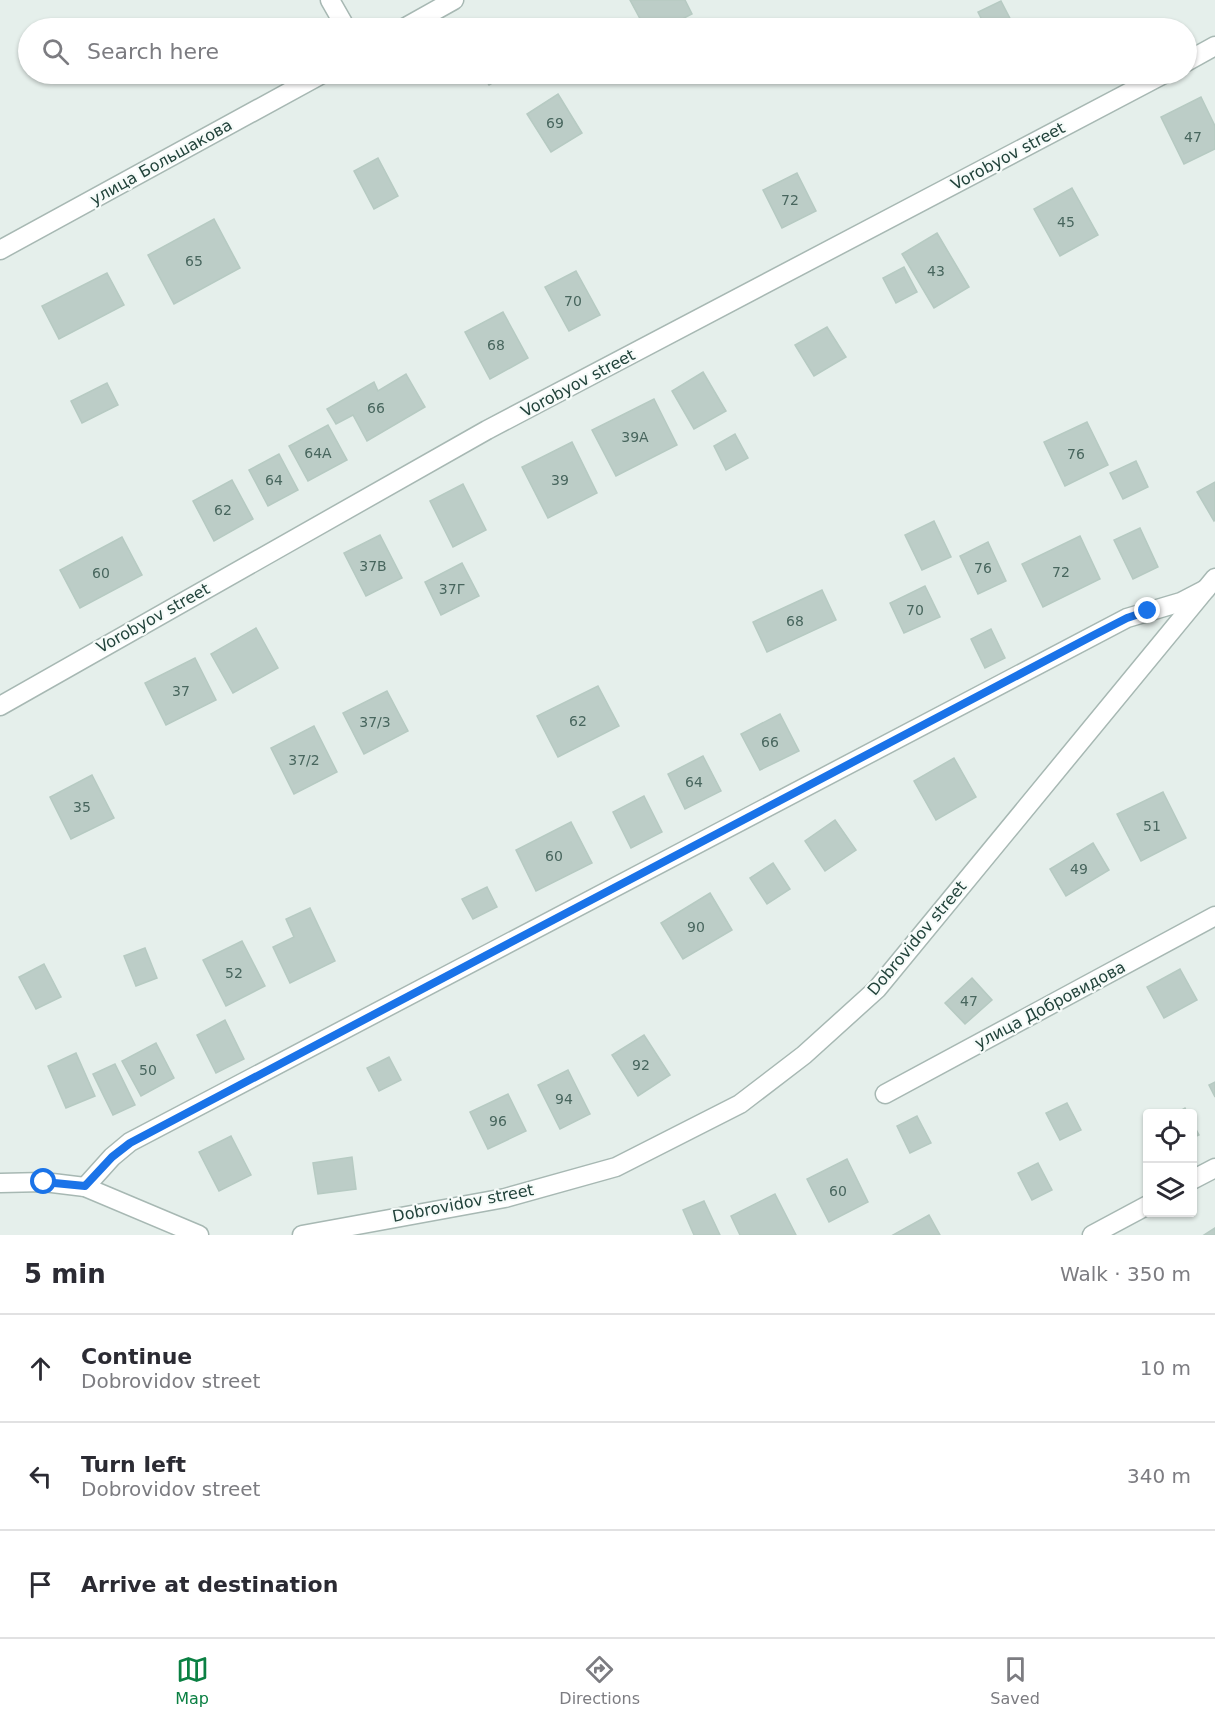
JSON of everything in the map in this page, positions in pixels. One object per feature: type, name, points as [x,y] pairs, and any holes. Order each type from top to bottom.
[{"type":"street","points":[[330,0],[340,18]]},
{"type":"street","points":[[422,18],[454,0]]},
{"type":"street","points":[[1197,56],[1215,46]]},
{"type":"street","name":"улица Большакова","points":[[0,250],[304,84]]},
{"type":"street","name":"Vorobyov street","points":[[0,706],[488,430],[1145,84]]},
{"type":"street","name":"Dobrovidov street","points":[[85,1186],[112,1157],[130,1143],[1127,618],[1180,602],[1210,584]]},
{"type":"street","name":"Dobrovidov street","points":[[302,1235],[505,1198],[616,1167],[740,1104],[804,1055],[877,988],[1210,584]]},
{"type":"street","name":"улица Добровидова","points":[[885,1094],[1215,916]]},
{"type":"street","points":[[1197,1177],[1215,1168]]},
{"type":"street","points":[[0,1183],[44,1182],[85,1186],[199,1235]]},
{"type":"street","points":[[1092,1235],[1143,1208]]},
{"type":"building","points":[[630,0],[685,0],[692,14],[684,18],[640,18]]},
{"type":"building","points":[[1001,1],[1010,18],[981,18],[978,12]]},
{"type":"building","points":[[558,94],[582,133],[551,152],[527,114]]},
{"type":"building","points":[[1201,97],[1215,126],[1215,149],[1184,164],[1161,117]]},
{"type":"building","points":[[378,158],[398,196],[374,209],[354,171]]},
{"type":"building","points":[[797,173],[816,211],[782,228],[763,190]]},
{"type":"building","points":[[1072,188],[1098,235],[1060,256],[1034,209]]},
{"type":"building","points":[[214,219],[240,268],[174,304],[148,255]]},
{"type":"building","points":[[937,233],[969,287],[934,308],[902,254]]},
{"type":"building","points":[[904,267],[917,292],[896,303],[883,278]]},
{"type":"building","points":[[576,271],[600,315],[569,331],[545,287]]},
{"type":"building","points":[[107,273],[124,305],[59,339],[42,306]]},
{"type":"building","points":[[503,312],[528,358],[490,379],[465,332]]},
{"type":"building","points":[[827,327],[846,357],[814,376],[795,345]]},
{"type":"building","points":[[703,372],[726,411],[694,429],[672,391]]},
{"type":"building","points":[[406,374],[425,407],[367,441],[353,415],[336,424],[327,409],[374,382],[378,391]]},
{"type":"building","points":[[107,383],[118,405],[82,423],[71,401]]},
{"type":"building","points":[[654,399],[677,445],[616,476],[592,430]]},
{"type":"building","points":[[1087,422],[1108,465],[1065,486],[1044,442]]},
{"type":"building","points":[[328,425],[347,460],[308,481],[289,446]]},
{"type":"building","points":[[735,434],[748,458],[726,470],[714,446]]},
{"type":"building","points":[[572,442],[597,493],[548,518],[522,467]]},
{"type":"building","points":[[279,454],[298,490],[268,506],[249,470]]},
{"type":"building","points":[[1136,461],[1148,487],[1123,499],[1110,473]]},
{"type":"building","points":[[232,480],[253,519],[214,541],[193,501]]},
{"type":"building","points":[[1215,482],[1215,520],[1214,521],[1197,492]]},
{"type":"building","points":[[463,484],[486,530],[453,547],[430,501]]},
{"type":"building","points":[[934,521],[951,557],[922,570],[905,535]]},
{"type":"building","points":[[1140,528],[1158,567],[1133,579],[1114,540]]},
{"type":"building","points":[[380,535],[402,578],[366,596],[344,553]]},
{"type":"building","points":[[1080,536],[1100,579],[1043,607],[1022,564]]},
{"type":"building","points":[[122,537],[142,575],[80,608],[60,570]]},
{"type":"building","points":[[988,542],[1006,581],[978,594],[960,556]]},
{"type":"building","points":[[462,563],[479,596],[441,615],[425,582]]},
{"type":"building","points":[[925,586],[940,617],[904,633],[890,603]]},
{"type":"building","points":[[822,590],[836,620],[767,652],[753,622]]},
{"type":"building","points":[[256,628],[278,668],[233,693],[211,654]]},
{"type":"building","points":[[991,629],[1005,658],[985,668],[971,639]]},
{"type":"building","points":[[195,658],[216,700],[166,725],[145,683]]},
{"type":"building","points":[[598,686],[619,726],[558,757],[537,716]]},
{"type":"building","points":[[387,691],[408,731],[364,754],[343,713]]},
{"type":"building","points":[[780,714],[799,751],[760,770],[741,734]]},
{"type":"building","points":[[314,726],[337,772],[294,794],[271,748]]},
{"type":"building","points":[[703,756],[721,791],[685,809],[668,774]]},
{"type":"building","points":[[954,758],[976,797],[936,820],[914,781]]},
{"type":"building","points":[[92,775],[114,818],[71,839],[50,797]]},
{"type":"building","points":[[1163,792],[1186,838],[1141,861],[1117,814]]},
{"type":"building","points":[[644,796],[662,832],[631,848],[613,812]]},
{"type":"building","points":[[835,820],[856,850],[825,871],[805,841]]},
{"type":"building","points":[[571,822],[592,863],[536,891],[516,850]]},
{"type":"building","points":[[1093,843],[1109,870],[1066,896],[1050,869]]},
{"type":"building","points":[[773,863],[790,889],[767,904],[750,878]]},
{"type":"building","points":[[487,887],[497,907],[473,919],[462,899]]},
{"type":"building","points":[[710,893],[732,930],[683,959],[661,923]]},
{"type":"building","points":[[310,908],[335,961],[290,983],[273,947],[294,937],[286,919]]},
{"type":"building","points":[[242,941],[265,986],[226,1006],[203,960]]},
{"type":"building","points":[[145,948],[157,978],[136,986],[124,956]]},
{"type":"building","points":[[44,964],[61,997],[36,1009],[19,977]]},
{"type":"building","points":[[1180,969],[1197,1000],[1164,1018],[1147,987]]},
{"type":"building","points":[[972,978],[992,1000],[965,1024],[945,1003]]},
{"type":"building","points":[[225,1020],[244,1059],[216,1073],[197,1035]]},
{"type":"building","points":[[644,1035],[670,1075],[638,1096],[612,1055]]},
{"type":"building","points":[[156,1043],[174,1078],[141,1096],[122,1061]]},
{"type":"building","points":[[76,1053],[95,1096],[66,1108],[48,1066]]},
{"type":"building","points":[[389,1057],[401,1080],[379,1091],[367,1068]]},
{"type":"building","points":[[115,1064],[135,1105],[113,1115],[93,1074]]},
{"type":"building","points":[[568,1070],[590,1114],[560,1129],[538,1085]]},
{"type":"building","points":[[1215,1082],[1215,1097],[1209,1085]]},
{"type":"building","points":[[508,1094],[526,1131],[488,1149],[470,1112]]},
{"type":"building","points":[[1067,1103],[1081,1130],[1060,1140],[1046,1113]]},
{"type":"building","points":[[917,1116],[931,1143],[910,1153],[897,1126]]},
{"type":"building","points":[[231,1136],[251,1175],[219,1191],[199,1152]]},
{"type":"building","points":[[352,1157],[356,1189],[318,1194],[313,1163]]},
{"type":"building","points":[[847,1159],[868,1202],[829,1222],[807,1179]]},
{"type":"building","points":[[1038,1163],[1052,1190],[1032,1200],[1018,1173]]},
{"type":"building","points":[[775,1194],[796,1235],[740,1235],[731,1216]]},
{"type":"building","points":[[704,1201],[720,1235],[694,1235],[683,1210]]},
{"type":"building","points":[[929,1215],[940,1235],[893,1235]]},
{"type":"building","points":[[1215,1228],[1215,1235],[1204,1235]]},
{"type":"route","points":[[44,1182],[85,1186],[112,1157],[130,1143],[1094,635],[1127,618],[1148,611]]}]
